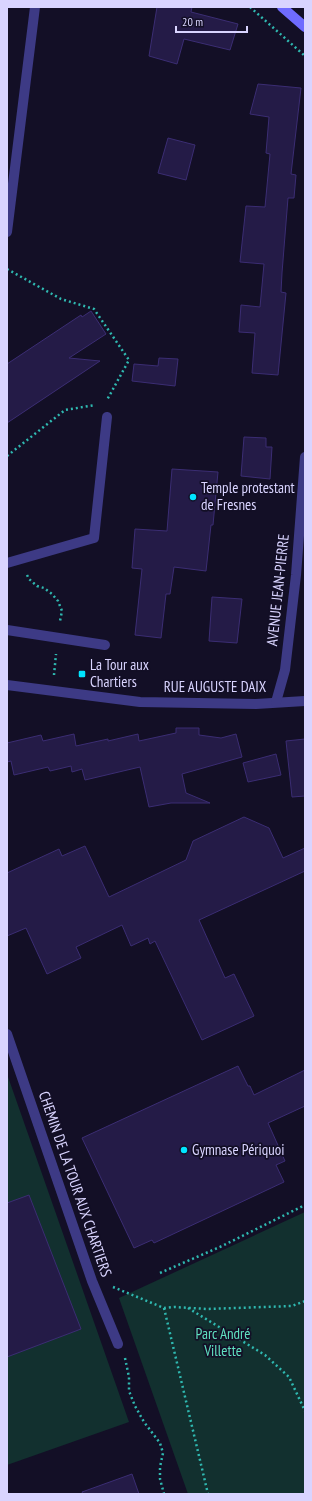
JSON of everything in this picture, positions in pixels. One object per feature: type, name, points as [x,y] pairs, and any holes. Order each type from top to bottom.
[{"type":"street","points":[[7,232],[34,7]]},
{"type":"street","points":[[282,7],[305,27]]},
{"type":"street","points":[[7,563],[94,538],[106,417]]},
{"type":"street","name":"AVENUE JEAN-PIERRE","points":[[276,702],[285,670],[296,575],[305,457]]},
{"type":"street","points":[[7,630],[105,644]]},
{"type":"street","name":"RUE AUGUSTE DAIX","points":[[7,685],[140,702],[256,704],[305,701]]},
{"type":"street","name":"CHEMIN DE LA TOUR AUX CHARTIERS","points":[[7,1034],[92,1281],[118,1344]]},
{"type":"path","points":[[250,7],[305,56]]},
{"type":"path","points":[[7,269],[61,299],[94,309],[129,360],[105,403],[106,417]]},
{"type":"path","points":[[7,456],[65,410],[105,403]]},
{"type":"path","points":[[160,1273],[222,1246],[305,1205]]},
{"type":"path","points":[[108,1285],[164,1308],[187,1307],[207,1309],[292,1306],[305,1301]]},
{"type":"path","points":[[187,1307],[264,1355],[289,1377],[305,1411]]},
{"type":"path","points":[[164,1308],[208,1494]]},
{"type":"path","points":[[118,1344],[123,1352],[127,1364],[129,1390],[135,1406],[144,1422],[160,1443],[163,1453],[160,1467],[160,1479],[164,1494]]},
{"type":"green space","points":[[7,1074],[129,1422],[7,1465]]},
{"type":"green space","name":"Parc André Villette","points":[[305,1212],[305,1494],[188,1494],[119,1298]]},
{"type":"building","points":[[157,7],[192,7],[191,12],[238,24],[230,50],[184,39],[177,64],[149,56]]},
{"type":"building","points":[[258,84],[301,88],[291,174],[296,175],[294,198],[288,198],[281,292],[286,293],[278,375],[252,373],[255,333],[239,332],[241,305],[260,307],[264,264],[240,262],[246,206],[265,207],[270,154],[266,153],[269,117],[250,114]]},
{"type":"building","points":[[168,138],[195,145],[186,180],[158,173]]},
{"type":"building","points":[[91,311],[106,334],[69,358],[100,361],[7,423],[7,364],[81,315],[82,317]]},
{"type":"building","points":[[159,358],[178,359],[175,386],[132,381],[134,364],[158,366]]},
{"type":"building","points":[[244,437],[266,438],[266,447],[272,447],[270,479],[241,476]]},
{"type":"building","points":[[172,469],[218,472],[213,525],[211,525],[206,571],[174,567],[170,594],[166,594],[161,638],[135,635],[142,569],[132,568],[135,529],[167,531]]},
{"type":"building","points":[[212,597],[242,599],[237,643],[209,641]]},
{"type":"building","points":[[176,728],[199,728],[199,735],[221,738],[236,734],[242,757],[182,774],[186,793],[210,803],[171,803],[149,807],[140,767],[85,780],[82,769],[72,772],[71,766],[50,771],[48,767],[14,775],[11,761],[7,762],[7,743],[41,735],[43,741],[74,734],[76,746],[138,734],[139,741],[176,733]]},
{"type":"building","points":[[305,739],[305,796],[292,797],[286,741]]},
{"type":"building","points":[[276,754],[281,775],[248,782],[243,763]]},
{"type":"building","points":[[244,817],[269,828],[283,858],[305,848],[305,871],[199,920],[225,978],[234,974],[254,1016],[202,1040],[155,941],[150,944],[148,938],[131,946],[122,925],[76,947],[81,958],[47,974],[26,928],[7,936],[7,873],[59,849],[62,856],[85,846],[109,897],[186,860],[193,841]]},
{"type":"building","name":"Gymnase Périquoi","points":[[238,1066],[254,1095],[305,1070],[305,1106],[268,1123],[285,1161],[276,1165],[284,1182],[154,1243],[152,1240],[134,1248],[82,1138]]},
{"type":"building","points":[[29,1195],[81,1329],[7,1357],[7,1203]]},
{"type":"building","points":[[132,1474],[139,1494],[83,1494],[82,1492]]},
{"type":"place","name":"Temple protestant de Fresnes","points":[[193,497]]},
{"type":"place","name":"La Tour aux Chartiers","points":[[82,674]]},
{"type":"place","name":"Gymnase Périquoi","points":[[184,1150]]}]
